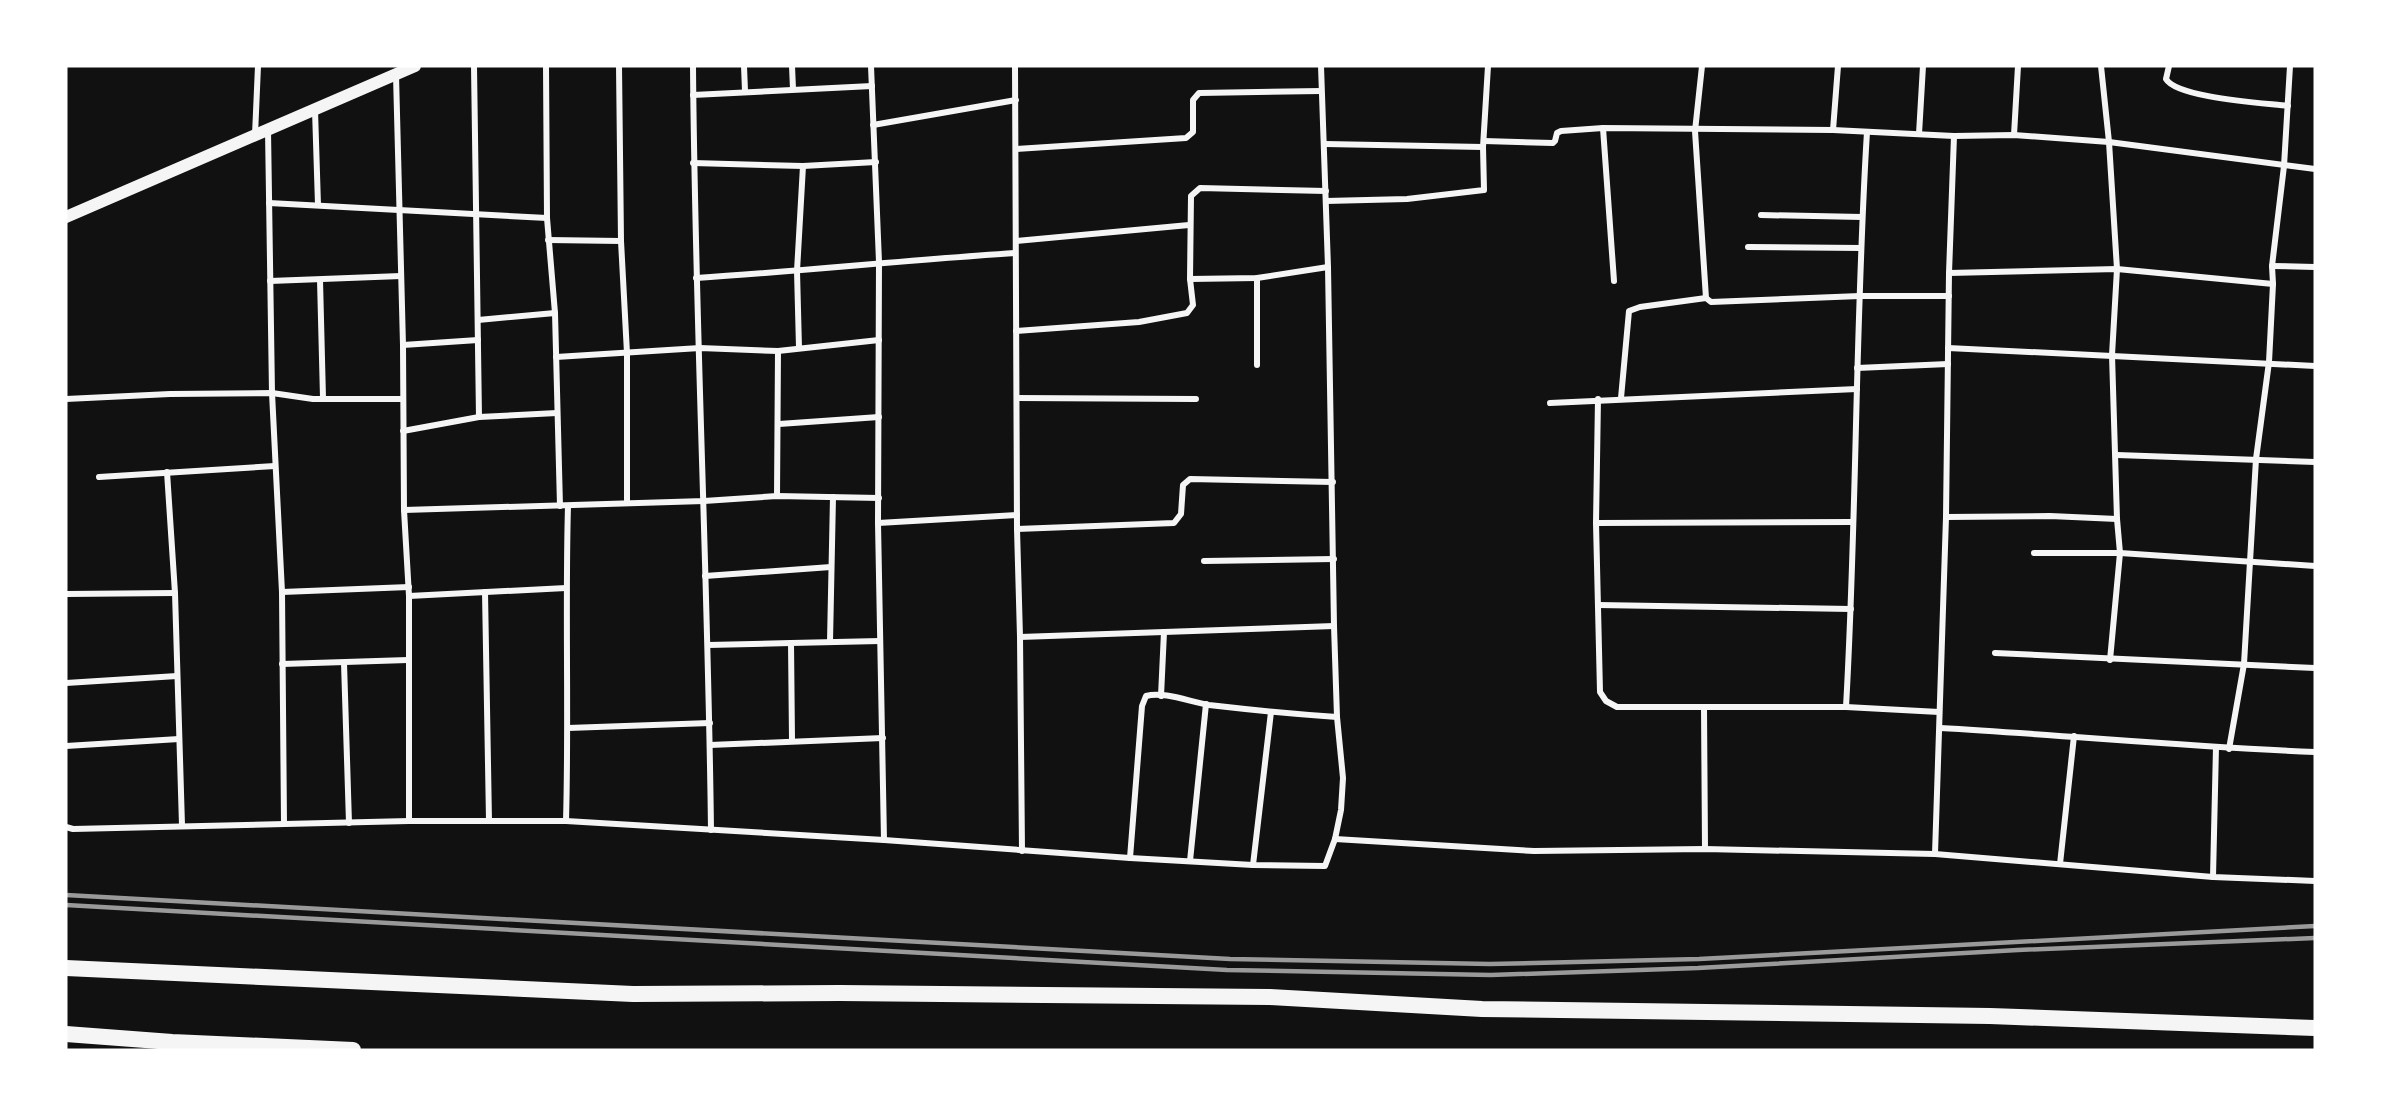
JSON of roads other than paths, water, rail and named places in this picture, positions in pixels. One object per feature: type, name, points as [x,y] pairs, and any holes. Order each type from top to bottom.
[{"type":"highway","points":[[66,968],[633,994],[840,993],[1270,997],[1482,1009],[1990,1016],[2315,1028]]},
{"type":"highway","points":[[66,1034],[172,1042],[353,1050]]},
{"type":"main road","points":[[66,218],[415,66]]},
{"type":"street","points":[[255,136],[258,66]]},
{"type":"street","points":[[474,66],[479,417]]},
{"type":"street","points":[[546,66],[547,218],[555,313],[557,412],[564,506],[568,728],[566,821]]},
{"type":"street","points":[[619,66],[621,241],[627,353],[627,502]]},
{"type":"street","points":[[693,66],[693,163],[700,348],[711,830]]},
{"type":"street","points":[[744,66],[745,91]]},
{"type":"street","points":[[792,66],[793,89]]},
{"type":"street","points":[[871,66],[879,262],[878,523],[884,840]]},
{"type":"street","points":[[1015,66],[1017,529],[1022,851]]},
{"type":"street","points":[[66,827],[73,829],[409,821],[566,821],[884,840],[1130,858],[1253,865],[1325,866],[1335,839],[1341,810],[1343,778],[1337,717],[1334,626],[1333,482],[1321,66]]},
{"type":"street","points":[[1326,201],[1407,199],[1484,190],[1483,144],[1488,66]]},
{"type":"street","points":[[1702,66],[1695,130],[1706,298]]},
{"type":"street","points":[[1833,130],[1838,66]]},
{"type":"street","points":[[1919,134],[1923,66]]},
{"type":"street","points":[[2014,135],[2018,66]]},
{"type":"street","points":[[2101,66],[2109,142],[2117,269],[2112,355],[2120,553],[2110,660]]},
{"type":"street","points":[[2169,66],[2166,79],[2175,88],[2208,96],[2288,106]]},
{"type":"street","points":[[2229,749],[2244,664],[2256,459],[2269,362],[2272,266],[2284,166],[2290,66]]},
{"type":"street","points":[[396,74],[403,345],[404,510],[409,587],[409,821]]},
{"type":"street","points":[[693,95],[872,86]]},
{"type":"street","points":[[1016,149],[1186,138],[1193,132],[1193,100],[1201,93],[1321,91]]},
{"type":"street","points":[[873,124],[1016,100]]},
{"type":"street","points":[[315,110],[318,205]]},
{"type":"street","points":[[1325,144],[1552,143],[1557,133],[1561,131],[1603,129],[1833,130],[1954,136],[2014,135],[2109,142],[2315,169]]},
{"type":"street","points":[[1603,129],[1614,281]]},
{"type":"street","points":[[268,130],[272,393],[282,592],[284,824]]},
{"type":"street","points":[[1846,707],[1851,609],[1860,248],[1867,132]]},
{"type":"street","points":[[1935,854],[1946,517],[1948,273],[1954,136]]},
{"type":"street","points":[[693,163],[803,166],[876,162]]},
{"type":"street","points":[[798,348],[797,271],[803,166]]},
{"type":"street","points":[[1016,331],[1139,322],[1187,313],[1193,305],[1189,225],[1191,196],[1200,188],[1326,191]]},
{"type":"street","points":[[269,203],[547,218]]},
{"type":"street","points":[[1761,215],[1862,217]]},
{"type":"street","points":[[1016,241],[1189,225]]},
{"type":"street","points":[[548,240],[621,241]]},
{"type":"street","points":[[1748,247],[1860,248]]},
{"type":"street","points":[[696,278],[1015,253]]},
{"type":"street","points":[[2272,266],[2315,267]]},
{"type":"street","points":[[1190,279],[1257,278],[1328,267]]},
{"type":"street","points":[[1948,273],[2117,269],[2273,284]]},
{"type":"street","points":[[270,281],[401,276]]},
{"type":"street","points":[[1257,278],[1257,365]]},
{"type":"street","points":[[320,280],[323,398]]},
{"type":"street","points":[[1621,398],[1629,311],[1640,307],[1706,298],[1711,302],[1860,296],[1948,296]]},
{"type":"street","points":[[478,320],[555,313]]},
{"type":"street","points":[[403,345],[478,340]]},
{"type":"street","points":[[556,357],[700,348],[778,351],[879,340]]},
{"type":"street","points":[[1948,348],[2315,366]]},
{"type":"street","points":[[777,496],[778,351]]},
{"type":"street","points":[[1857,368],[1948,364]]},
{"type":"street","points":[[1550,403],[1857,388]]},
{"type":"street","points":[[66,399],[170,394],[272,393],[300,398],[402,399]]},
{"type":"street","points":[[1017,398],[1196,399]]},
{"type":"street","points":[[1598,399],[1596,523],[1600,692],[1606,701],[1617,707],[1846,707],[1939,711]]},
{"type":"street","points":[[403,431],[479,417],[557,412]]},
{"type":"street","points":[[779,424],[879,417]]},
{"type":"street","points":[[2117,455],[2315,462]]},
{"type":"street","points":[[99,477],[275,466]]},
{"type":"street","points":[[167,472],[175,593],[182,825]]},
{"type":"street","points":[[1017,529],[1174,523],[1181,514],[1184,485],[1191,479],[1333,482]]},
{"type":"street","points":[[404,510],[704,501],[777,496],[879,498]]},
{"type":"street","points":[[830,642],[833,497]]},
{"type":"street","points":[[878,523],[1017,515]]},
{"type":"street","points":[[1946,517],[2050,516],[2117,519]]},
{"type":"street","points":[[1596,523],[1853,522]]},
{"type":"street","points":[[2034,553],[2120,553],[2315,566]]},
{"type":"street","points":[[1204,561],[1334,559]]},
{"type":"street","points":[[705,576],[831,567]]},
{"type":"street","points":[[282,592],[409,587]]},
{"type":"street","points":[[409,596],[566,588]]},
{"type":"street","points":[[485,592],[489,821]]},
{"type":"street","points":[[66,594],[175,593]]},
{"type":"street","points":[[1598,605],[1851,609]]},
{"type":"street","points":[[1020,637],[1334,626]]},
{"type":"street","points":[[1161,696],[1164,632]]},
{"type":"street","points":[[708,645],[880,641]]},
{"type":"street","points":[[791,643],[792,740]]},
{"type":"street","points":[[1995,653],[2315,668]]},
{"type":"street","points":[[282,664],[408,660]]},
{"type":"street","points":[[344,663],[349,823]]},
{"type":"street","points":[[66,683],[177,675]]},
{"type":"street","points":[[1130,858],[1142,706],[1146,696],[1161,696],[1271,712],[1337,717]]},
{"type":"street","points":[[1190,861],[1206,704]]},
{"type":"street","points":[[1704,707],[1705,849]]},
{"type":"street","points":[[1253,865],[1271,712]]},
{"type":"street","points":[[568,728],[710,723]]},
{"type":"street","points":[[1940,728],[2229,749],[2315,752]]},
{"type":"street","points":[[2060,864],[2074,736]]},
{"type":"street","points":[[66,746],[179,738]]},
{"type":"street","points":[[710,745],[883,738]]},
{"type":"street","points":[[2212,877],[2216,747]]},
{"type":"street","points":[[1335,839],[1534,851],[1705,849],[1935,854],[2212,877],[2315,881]]},
{"type":"railway","points":[[66,895],[1230,959],[1490,964],[1699,959],[2315,926]]},
{"type":"railway","points":[[66,905],[1227,970],[1491,975],[1698,968],[2018,950],[2315,938]]}]
